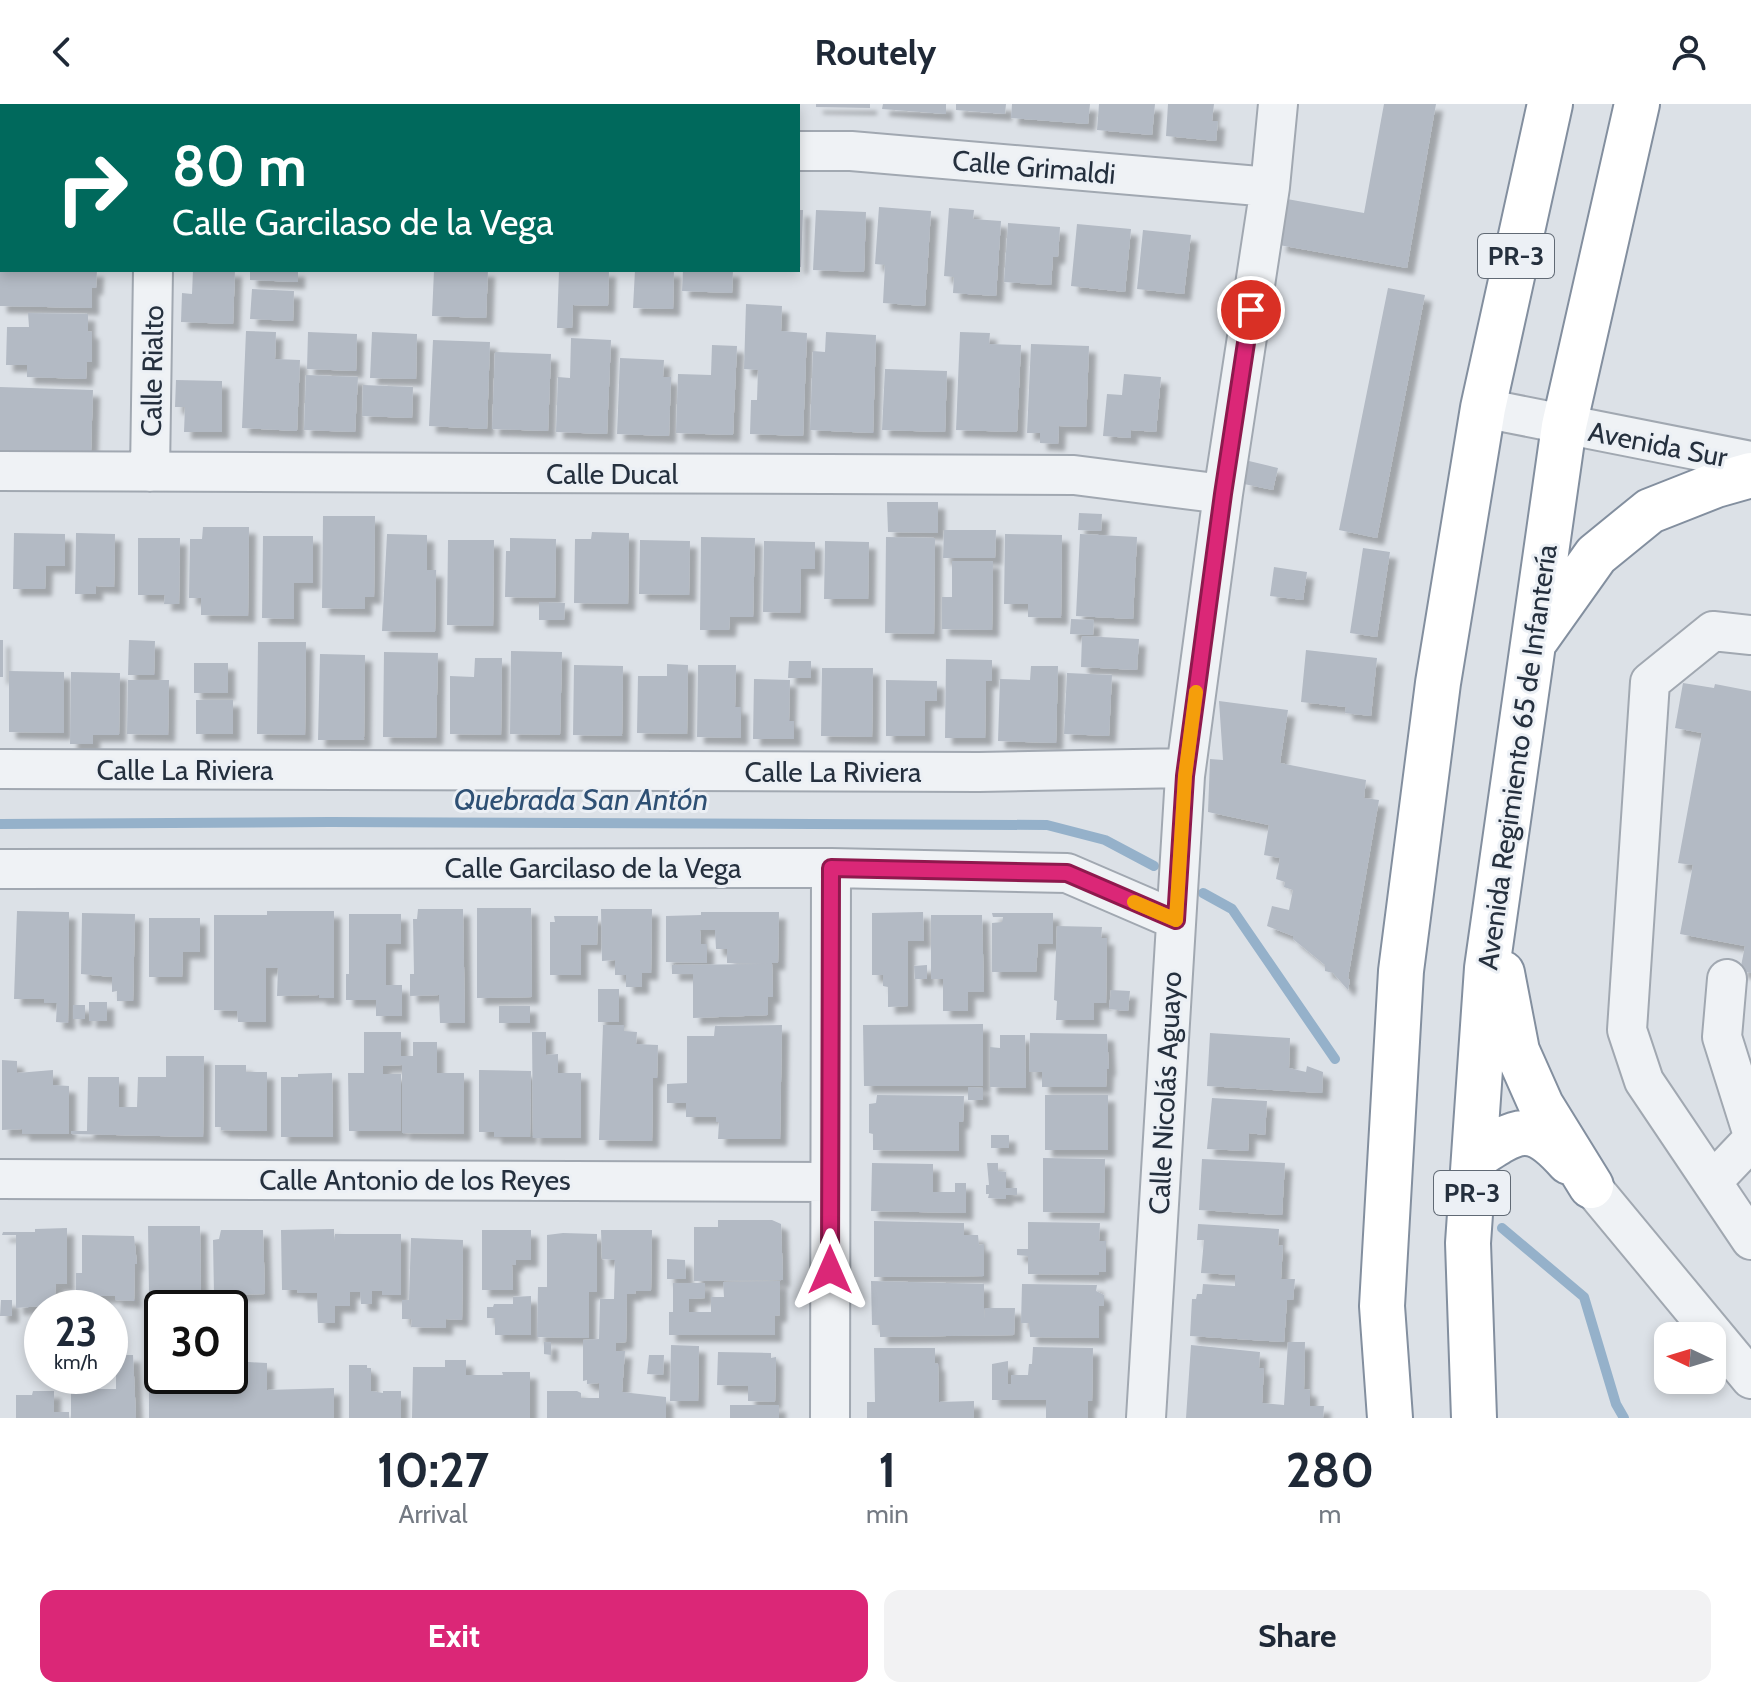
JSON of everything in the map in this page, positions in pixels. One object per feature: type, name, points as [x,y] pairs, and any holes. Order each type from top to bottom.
[{"type":"highway","name":"PR-3","points":[[1390,1418],[1382,1306],[1386,1193],[1401,971],[1438,683],[1483,408],[1550,104]]},
{"type":"highway","name":"Avenida Regimiento 65 de Infantería","points":[[1474,1418],[1468,1243],[1487,968],[1564,426],[1637,104]]},
{"type":"highway","points":[[1621,174],[1668,104]]},
{"type":"highway","points":[[1533,643],[1596,555],[1650,511],[1751,475]]},
{"type":"highway","points":[[1495,914],[1504,990],[1517,1051],[1541,1105],[1591,1186]]},
{"type":"highway","points":[[1474,1158],[1500,1141],[1523,1132],[1550,1140],[1591,1186]]},
{"type":"street","name":"Calle Nicolás Aguayo","points":[[1146,1418],[1186,768],[1223,494],[1270,187],[1278,104]]},
{"type":"street","name":"Calle Grimaldi","points":[[800,151],[851,151],[1270,187]]},
{"type":"street","name":"Calle Rialto","points":[[150,472],[153,272]]},
{"type":"street","name":"Avenida Sur","points":[[1483,408],[1751,461]]},
{"type":"street","name":"Calle Ducal","points":[[0,471],[1074,475],[1223,494]]},
{"type":"street","points":[[1751,635],[1713,631],[1650,682],[1627,1030],[1644,1081],[1751,1240]]},
{"type":"street","name":"Calle La Riviera","points":[[0,769],[979,772],[1186,768]]},
{"type":"street","points":[[830,1418],[831,868]]},
{"type":"street","name":"Calle Garcilaso de la Vega","points":[[0,869],[831,868],[1067,873],[1176,920]]},
{"type":"street","points":[[1727,979],[1722,1037],[1751,1129]]},
{"type":"street","points":[[1712,1182],[1751,1141]]},
{"type":"street","name":"Calle Antonio de los Reyes","points":[[0,1179],[830,1182]]},
{"type":"street","points":[[1591,1186],[1751,1379]]},
{"type":"building","points":[[816,104],[870,104],[870,108],[816,107]]},
{"type":"building","points":[[883,104],[946,104],[946,114],[882,109]]},
{"type":"building","points":[[956,104],[1006,104],[1005,114],[956,110]]},
{"type":"building","points":[[1012,104],[1090,104],[1088,124],[1011,118]]},
{"type":"building","points":[[1099,104],[1155,104],[1152,135],[1097,130]]},
{"type":"building","points":[[1168,104],[1214,104],[1212,121],[1218,121],[1216,141],[1166,136]]},
{"type":"building","points":[[1384,104],[1436,104],[1407,268],[1279,245],[1287,199],[1364,213]]},
{"type":"building","points":[[879,207],[931,211],[925,306],[883,303],[885,265],[875,264]]},
{"type":"building","points":[[949,208],[974,210],[973,219],[1001,221],[996,296],[953,293],[954,277],[944,276]]},
{"type":"building","points":[[800,210],[803,210],[801,267]]},
{"type":"building","points":[[816,210],[866,212],[864,272],[813,270]]},
{"type":"building","points":[[1008,223],[1060,227],[1058,257],[1053,257],[1051,285],[1004,282]]},
{"type":"building","points":[[1077,224],[1131,229],[1125,292],[1071,286]]},
{"type":"building","points":[[1143,230],[1191,235],[1184,294],[1137,289]]},
{"type":"building","points":[[0,272],[97,272],[96,288],[92,288],[92,308],[0,306]]},
{"type":"building","points":[[193,272],[235,272],[233,324],[181,322],[182,293],[192,294]]},
{"type":"building","points":[[250,272],[298,272],[298,282],[250,280]]},
{"type":"building","points":[[434,272],[488,272],[486,318],[432,316]]},
{"type":"building","points":[[559,272],[609,272],[608,306],[573,305],[572,328],[557,328]]},
{"type":"building","points":[[635,272],[674,272],[673,309],[633,308]]},
{"type":"building","points":[[683,272],[733,272],[732,293],[682,291]]},
{"type":"building","points":[[1388,288],[1425,295],[1377,538],[1339,530]]},
{"type":"building","points":[[252,289],[294,291],[293,321],[250,319]]},
{"type":"building","points":[[746,304],[782,306],[781,331],[807,333],[803,436],[750,434],[751,400],[757,400],[758,370],[744,369]]},
{"type":"building","points":[[28,313],[88,314],[88,331],[92,332],[92,362],[87,362],[86,379],[27,377],[27,365],[6,365],[7,327],[29,327]]},
{"type":"building","points":[[246,331],[276,332],[275,359],[300,360],[297,431],[242,428]]},
{"type":"building","points":[[308,332],[357,334],[356,371],[307,369]]},
{"type":"building","points":[[372,332],[417,334],[416,379],[370,378]]},
{"type":"building","points":[[826,332],[876,335],[873,433],[810,430],[813,351],[825,352]]},
{"type":"building","points":[[960,332],[990,333],[989,344],[1021,345],[1017,432],[956,430]]},
{"type":"building","points":[[571,338],[611,340],[607,434],[556,432],[558,377],[570,378]]},
{"type":"building","points":[[433,340],[490,342],[487,429],[429,426]]},
{"type":"building","points":[[1031,344],[1089,346],[1086,427],[1059,426],[1058,444],[1040,443],[1040,433],[1027,433]]},
{"type":"building","points":[[712,345],[737,346],[733,435],[676,433],[678,374],[711,375]]},
{"type":"building","points":[[495,352],[551,354],[548,431],[492,429]]},
{"type":"building","points":[[620,358],[664,360],[663,377],[671,377],[669,436],[617,434]]},
{"type":"building","points":[[885,369],[947,371],[945,432],[882,430]]},
{"type":"building","points":[[1124,374],[1161,377],[1156,432],[1131,430],[1131,438],[1103,436],[1107,394],[1122,395]]},
{"type":"building","points":[[306,375],[358,377],[355,432],[304,430]]},
{"type":"building","points":[[176,380],[222,381],[222,432],[184,432],[185,407],[175,407]]},
{"type":"building","points":[[363,385],[413,387],[412,418],[362,416]]},
{"type":"building","points":[[0,387],[93,390],[91,452],[0,450]]},
{"type":"building","points":[[1249,461],[1278,468],[1273,490],[1244,484]]},
{"type":"building","points":[[887,502],[938,502],[938,533],[888,532]]},
{"type":"building","points":[[1079,513],[1102,514],[1101,531],[1078,530]]},
{"type":"building","points":[[323,516],[375,516],[374,597],[365,597],[365,609],[322,608]]},
{"type":"building","points":[[203,527],[249,527],[248,616],[201,615],[201,598],[189,598],[190,539],[202,539]]},
{"type":"building","points":[[944,530],[996,530],[995,558],[943,558]]},
{"type":"building","points":[[592,532],[629,533],[628,604],[574,603],[575,539],[591,539]]},
{"type":"building","points":[[14,533],[65,534],[65,566],[46,566],[45,589],[13,589]]},
{"type":"building","points":[[76,533],[115,534],[114,587],[96,586],[96,594],[75,594]]},
{"type":"building","points":[[387,534],[427,535],[427,570],[436,570],[435,632],[382,631]]},
{"type":"building","points":[[1005,534],[1062,535],[1061,618],[1028,617],[1028,604],[1004,604]]},
{"type":"building","points":[[1080,534],[1137,537],[1133,619],[1076,616]]},
{"type":"building","points":[[263,536],[313,536],[313,583],[294,583],[294,619],[262,618]]},
{"type":"building","points":[[701,537],[755,538],[753,617],[730,617],[729,630],[700,630]]},
{"type":"building","points":[[886,537],[935,538],[934,634],[885,633]]},
{"type":"building","points":[[138,538],[180,538],[179,604],[164,604],[165,595],[138,595]]},
{"type":"building","points":[[510,538],[556,539],[555,598],[505,597],[506,551],[510,551]]},
{"type":"building","points":[[448,540],[494,540],[493,626],[447,625]]},
{"type":"building","points":[[640,540],[690,541],[689,595],[639,594]]},
{"type":"building","points":[[764,541],[815,542],[815,569],[801,569],[800,613],[763,612]]},
{"type":"building","points":[[825,541],[869,542],[868,599],[824,599]]},
{"type":"building","points":[[1363,548],[1390,552],[1377,637],[1350,633]]},
{"type":"building","points":[[952,561],[993,561],[992,630],[942,629],[942,597],[952,597]]},
{"type":"building","points":[[1274,567],[1307,572],[1303,600],[1270,596]]},
{"type":"building","points":[[539,602],[565,603],[564,620],[539,620]]},
{"type":"building","points":[[1071,619],[1094,620],[1093,635],[1070,634]]},
{"type":"building","points":[[1082,636],[1139,639],[1137,670],[1081,667]]},
{"type":"building","points":[[0,640],[3,640],[3,677],[0,677]]},
{"type":"building","points":[[129,640],[155,641],[154,675],[128,675]]},
{"type":"building","points":[[258,642],[306,642],[305,735],[257,734]]},
{"type":"building","points":[[1306,650],[1377,658],[1371,716],[1345,713],[1346,707],[1301,702]]},
{"type":"building","points":[[511,651],[562,652],[560,735],[510,734]]},
{"type":"building","points":[[384,652],[438,653],[436,738],[383,737]]},
{"type":"building","points":[[320,654],[365,655],[364,740],[318,740]]},
{"type":"building","points":[[475,658],[502,658],[501,735],[450,734],[450,676],[474,677]]},
{"type":"building","points":[[946,659],[992,660],[992,681],[986,681],[985,738],[945,738]]},
{"type":"building","points":[[789,661],[811,661],[811,678],[788,678]]},
{"type":"building","points":[[194,663],[228,663],[228,693],[194,693]]},
{"type":"building","points":[[667,664],[688,665],[687,734],[637,733],[638,676],[667,676]]},
{"type":"building","points":[[574,665],[623,666],[622,736],[573,735]]},
{"type":"building","points":[[698,665],[736,665],[735,707],[741,707],[741,738],[697,737]]},
{"type":"building","points":[[1031,666],[1058,666],[1056,743],[998,741],[1000,679],[1030,680]]},
{"type":"building","points":[[822,668],[873,668],[872,737],[821,736]]},
{"type":"building","points":[[9,671],[64,672],[64,733],[9,732]]},
{"type":"building","points":[[71,672],[120,673],[119,735],[93,735],[93,744],[70,744]]},
{"type":"building","points":[[1067,673],[1112,675],[1109,736],[1064,734]]},
{"type":"building","points":[[754,679],[790,680],[789,721],[794,721],[794,739],[753,739]]},
{"type":"building","points":[[128,680],[169,680],[168,735],[127,734]]},
{"type":"building","points":[[886,680],[937,681],[937,701],[925,701],[925,736],[886,736]]},
{"type":"building","points":[[1683,683],[1714,688],[1715,684],[1751,691],[1751,973],[1740,971],[1745,946],[1680,934],[1693,865],[1678,863],[1702,733],[1675,728]]},
{"type":"building","points":[[196,700],[233,700],[233,734],[196,734]]},
{"type":"building","points":[[1219,701],[1288,710],[1280,763],[1366,780],[1364,798],[1379,800],[1348,990],[1333,973],[1325,971],[1325,965],[1293,936],[1267,926],[1272,906],[1289,910],[1293,890],[1276,879],[1280,858],[1264,855],[1269,825],[1208,812],[1210,759],[1223,760]]},
{"type":"building","points":[[477,908],[531,908],[532,997],[477,998]]},
{"type":"building","points":[[418,909],[463,909],[465,1023],[440,1023],[439,995],[410,996],[410,974],[414,974],[413,919],[417,919]]},
{"type":"building","points":[[601,909],[652,909],[651,973],[642,973],[642,987],[626,987],[626,975],[615,975],[615,960],[602,961]]},
{"type":"building","points":[[17,911],[69,912],[68,1023],[56,1022],[57,1003],[44,1003],[44,999],[14,999]]},
{"type":"building","points":[[267,911],[334,911],[334,998],[319,998],[319,995],[277,996],[278,968],[266,968],[266,1022],[238,1022],[237,1011],[214,1010],[214,915],[267,915]]},
{"type":"building","points":[[701,912],[779,912],[778,963],[772,963],[773,997],[768,997],[768,1015],[693,1018],[693,974],[672,974],[672,965],[769,964],[727,963],[727,949],[716,949],[715,930],[700,930],[701,944],[707,944],[707,963],[666,962],[666,916],[701,915]]},
{"type":"building","points":[[923,912],[924,941],[908,941],[908,1006],[888,1007],[888,987],[883,986],[883,975],[872,975],[872,913]]},
{"type":"building","points":[[82,913],[135,914],[133,1001],[117,1001],[117,991],[112,992],[112,977],[81,974]]},
{"type":"building","points":[[992,913],[1053,913],[1053,944],[1038,944],[1036,972],[992,972],[992,923],[1002,922],[1003,917],[993,917]]},
{"type":"building","points":[[349,914],[401,914],[401,944],[386,944],[386,985],[402,985],[402,1016],[376,1016],[376,1000],[346,1000]]},
{"type":"building","points":[[931,915],[982,915],[984,992],[968,992],[968,1011],[943,1011],[943,979],[931,979]]},
{"type":"building","points":[[554,916],[598,916],[597,945],[581,945],[581,975],[550,975],[550,922],[555,922]]},
{"type":"building","points":[[149,918],[200,918],[200,952],[183,952],[182,977],[149,977]]},
{"type":"building","points":[[1057,926],[1102,927],[1101,938],[1107,938],[1106,1003],[1094,1003],[1094,1020],[1056,1020]]},
{"type":"building","points":[[927,965],[927,979],[915,979],[914,966]]},
{"type":"building","points":[[598,989],[619,989],[619,1022],[598,1022]]},
{"type":"building","points":[[1111,990],[1130,991],[1128,1011],[1109,1009]]},
{"type":"building","points":[[89,1002],[107,1002],[107,1021],[89,1021]]},
{"type":"building","points":[[73,1005],[85,1005],[85,1019],[73,1019]]},
{"type":"building","points":[[499,1006],[530,1006],[530,1023],[499,1023]]},
{"type":"building","points":[[983,1024],[983,1086],[864,1086],[863,1025]]},
{"type":"building","points":[[603,1025],[624,1025],[624,1031],[637,1032],[636,1044],[658,1045],[657,1078],[653,1078],[652,1141],[599,1140]]},
{"type":"building","points":[[782,1025],[780,1139],[718,1139],[719,1122],[716,1122],[716,1117],[686,1117],[686,1103],[667,1103],[667,1084],[687,1083],[687,1036],[714,1036],[715,1026]]},
{"type":"building","points":[[364,1032],[401,1032],[401,1056],[413,1056],[413,1042],[437,1042],[437,1073],[464,1073],[464,1134],[402,1133],[402,1065],[383,1066],[383,1074],[401,1074],[401,1131],[349,1131],[348,1073],[364,1073]]},
{"type":"building","points":[[532,1032],[546,1032],[546,1055],[558,1054],[558,1073],[581,1073],[581,1138],[533,1138]]},
{"type":"building","points":[[1030,1033],[1107,1034],[1109,1069],[1106,1087],[1042,1087],[1042,1072],[1029,1072]]},
{"type":"building","points":[[1210,1033],[1290,1038],[1289,1068],[1306,1072],[1307,1066],[1323,1072],[1322,1093],[1207,1086]]},
{"type":"building","points":[[1000,1035],[1025,1035],[1026,1088],[990,1087],[990,1047],[1000,1048]]},
{"type":"building","points":[[166,1056],[204,1056],[203,1137],[71,1134],[71,1131],[87,1131],[88,1077],[119,1077],[119,1107],[137,1107],[138,1077],[166,1077]]},
{"type":"building","points":[[2,1060],[17,1061],[17,1073],[53,1070],[53,1085],[69,1086],[69,1134],[22,1134],[22,1129],[2,1130]]},
{"type":"building","points":[[215,1065],[246,1065],[246,1072],[267,1072],[267,1131],[221,1130],[221,1127],[215,1127]]},
{"type":"building","points":[[479,1070],[531,1071],[530,1137],[494,1137],[494,1132],[479,1132]]},
{"type":"building","points":[[332,1073],[333,1137],[281,1137],[281,1077]]},
{"type":"building","points":[[968,1087],[983,1088],[983,1100],[968,1100]]},
{"type":"building","points":[[877,1095],[964,1096],[963,1122],[959,1122],[959,1151],[873,1150],[873,1134],[869,1133],[869,1104],[876,1103]]},
{"type":"building","points":[[1045,1095],[1108,1095],[1108,1150],[1045,1150]]},
{"type":"building","points":[[1212,1098],[1267,1101],[1265,1135],[1249,1133],[1248,1151],[1207,1149]]},
{"type":"building","points":[[991,1135],[1009,1135],[1009,1148],[991,1148]]},
{"type":"building","points":[[1043,1158],[1105,1159],[1104,1213],[1043,1212]]},
{"type":"building","points":[[1202,1159],[1285,1163],[1282,1215],[1199,1210]]},
{"type":"building","points":[[872,1163],[933,1164],[933,1192],[955,1192],[955,1183],[966,1183],[966,1213],[871,1211]]},
{"type":"building","points":[[987,1163],[998,1163],[998,1171],[1006,1172],[1006,1188],[1017,1188],[1017,1195],[1006,1195],[1006,1199],[988,1198]]},
{"type":"building","points":[[718,1220],[772,1220],[781,1224],[783,1280],[694,1281],[694,1227],[718,1227]]},
{"type":"building","points":[[874,1221],[964,1223],[964,1235],[978,1235],[979,1245],[984,1244],[984,1276],[874,1277]]},
{"type":"building","points":[[1028,1222],[1100,1223],[1099,1241],[1106,1241],[1106,1272],[1099,1272],[1099,1275],[1028,1274],[1028,1256],[1017,1255],[1017,1249],[1028,1249]]},
{"type":"building","points":[[1198,1224],[1279,1229],[1278,1246],[1283,1245],[1281,1279],[1295,1279],[1293,1300],[1287,1300],[1284,1342],[1190,1336],[1192,1299],[1202,1294],[1203,1284],[1235,1286],[1235,1275],[1201,1273],[1204,1240],[1197,1240]]},
{"type":"building","points":[[148,1226],[200,1226],[201,1290],[149,1290]]},
{"type":"building","points":[[67,1228],[67,1284],[56,1284],[55,1290],[24,1290],[24,1307],[16,1308],[16,1235],[2,1235],[3,1232],[35,1232],[35,1229]]},
{"type":"building","points":[[334,1229],[334,1243],[335,1234],[401,1234],[401,1295],[382,1295],[382,1291],[372,1291],[372,1304],[361,1304],[360,1292],[350,1292],[350,1306],[335,1306],[335,1323],[318,1323],[317,1293],[282,1290],[281,1230]]},
{"type":"building","points":[[221,1230],[263,1230],[265,1294],[248,1294],[248,1290],[214,1290],[213,1240],[219,1239]]},
{"type":"building","points":[[482,1230],[531,1230],[531,1260],[516,1260],[516,1265],[512,1265],[513,1290],[482,1290]]},
{"type":"building","points":[[601,1230],[652,1230],[651,1291],[627,1294],[626,1342],[616,1343],[616,1351],[625,1351],[622,1392],[666,1397],[666,1418],[547,1418],[547,1391],[577,1391],[581,1393],[581,1398],[599,1398],[599,1383],[587,1384],[587,1380],[583,1381],[583,1340],[599,1339],[600,1299],[614,1299],[615,1260],[602,1259]]},
{"type":"building","points":[[597,1234],[597,1292],[589,1292],[589,1338],[537,1337],[538,1287],[547,1287],[547,1235]]},
{"type":"building","points":[[82,1235],[134,1236],[137,1264],[134,1301],[128,1301],[128,1290],[76,1290],[76,1273],[82,1273]]},
{"type":"building","points":[[411,1238],[463,1240],[462,1320],[446,1319],[446,1328],[411,1327],[412,1319],[402,1319],[402,1300],[409,1300]]},
{"type":"building","points":[[667,1259],[685,1260],[686,1279],[667,1279]]},
{"type":"building","points":[[780,1281],[780,1315],[775,1316],[775,1335],[669,1335],[673,1283],[705,1283],[705,1298],[689,1299],[689,1312],[711,1312],[711,1297],[724,1297],[723,1282]]},
{"type":"building","points":[[871,1281],[984,1284],[984,1320],[985,1308],[1015,1308],[1014,1335],[880,1337],[880,1325],[872,1325]]},
{"type":"building","points":[[1022,1284],[1097,1285],[1096,1291],[1104,1295],[1104,1306],[1099,1306],[1099,1338],[1030,1337],[1029,1323],[1021,1323]]},
{"type":"building","points":[[531,1296],[531,1335],[495,1335],[495,1318],[487,1318],[487,1307],[513,1304],[513,1297]]},
{"type":"building","points":[[1,1300],[12,1300],[12,1316],[0,1316]]},
{"type":"building","points":[[544,1342],[551,1342],[551,1355],[544,1354]]},
{"type":"building","points":[[1288,1342],[1305,1342],[1304,1389],[1310,1390],[1310,1406],[1324,1406],[1323,1418],[1186,1418],[1191,1345],[1260,1352],[1259,1368],[1264,1368],[1262,1403],[1284,1405]]},
{"type":"building","points":[[671,1345],[699,1346],[698,1401],[670,1401]]},
{"type":"building","points":[[1033,1347],[1093,1348],[1092,1401],[1088,1401],[1088,1418],[1046,1418],[1046,1400],[992,1400],[992,1364],[1008,1361],[1008,1384],[1011,1384],[1011,1375],[1028,1375]]},
{"type":"building","points":[[874,1348],[935,1348],[939,1402],[974,1401],[974,1418],[867,1418],[867,1402],[875,1402]]},
{"type":"building","points":[[718,1352],[771,1353],[771,1358],[776,1357],[775,1402],[748,1401],[748,1386],[717,1385]]},
{"type":"building","points":[[128,1355],[133,1355],[136,1418],[71,1418],[71,1394],[128,1394]]},
{"type":"building","points":[[649,1355],[664,1355],[663,1375],[647,1374]]},
{"type":"building","points":[[445,1360],[466,1360],[466,1375],[530,1372],[530,1418],[412,1418],[413,1367],[445,1367]]},
{"type":"building","points":[[248,1362],[267,1363],[267,1390],[334,1388],[334,1418],[149,1418],[149,1394],[248,1394]]},
{"type":"building","points":[[349,1365],[367,1365],[371,1368],[371,1391],[401,1391],[401,1418],[349,1418]]},
{"type":"building","points":[[54,1394],[54,1412],[69,1412],[69,1418],[16,1418],[16,1395]]},
{"type":"building","points":[[730,1405],[779,1405],[779,1418],[730,1418]]},
{"type":"waterway","name":"Quebrada San Antón","points":[[0,824],[1047,825],[1105,840],[1154,866]]},
{"type":"waterway","name":"Quebrada San Antón","points":[[1203,893],[1232,909],[1335,1059]]},
{"type":"waterway","name":"Quebrada San Antón","points":[[1502,1228],[1584,1297],[1616,1404],[1624,1418]]},
{"type":"slow traffic","points":[[1134,902],[1176,920],[1185,776],[1196,692]]},
{"type":"route","points":[[830,1270],[831,868],[1067,873],[1176,920],[1185,776],[1251,310]]}]
